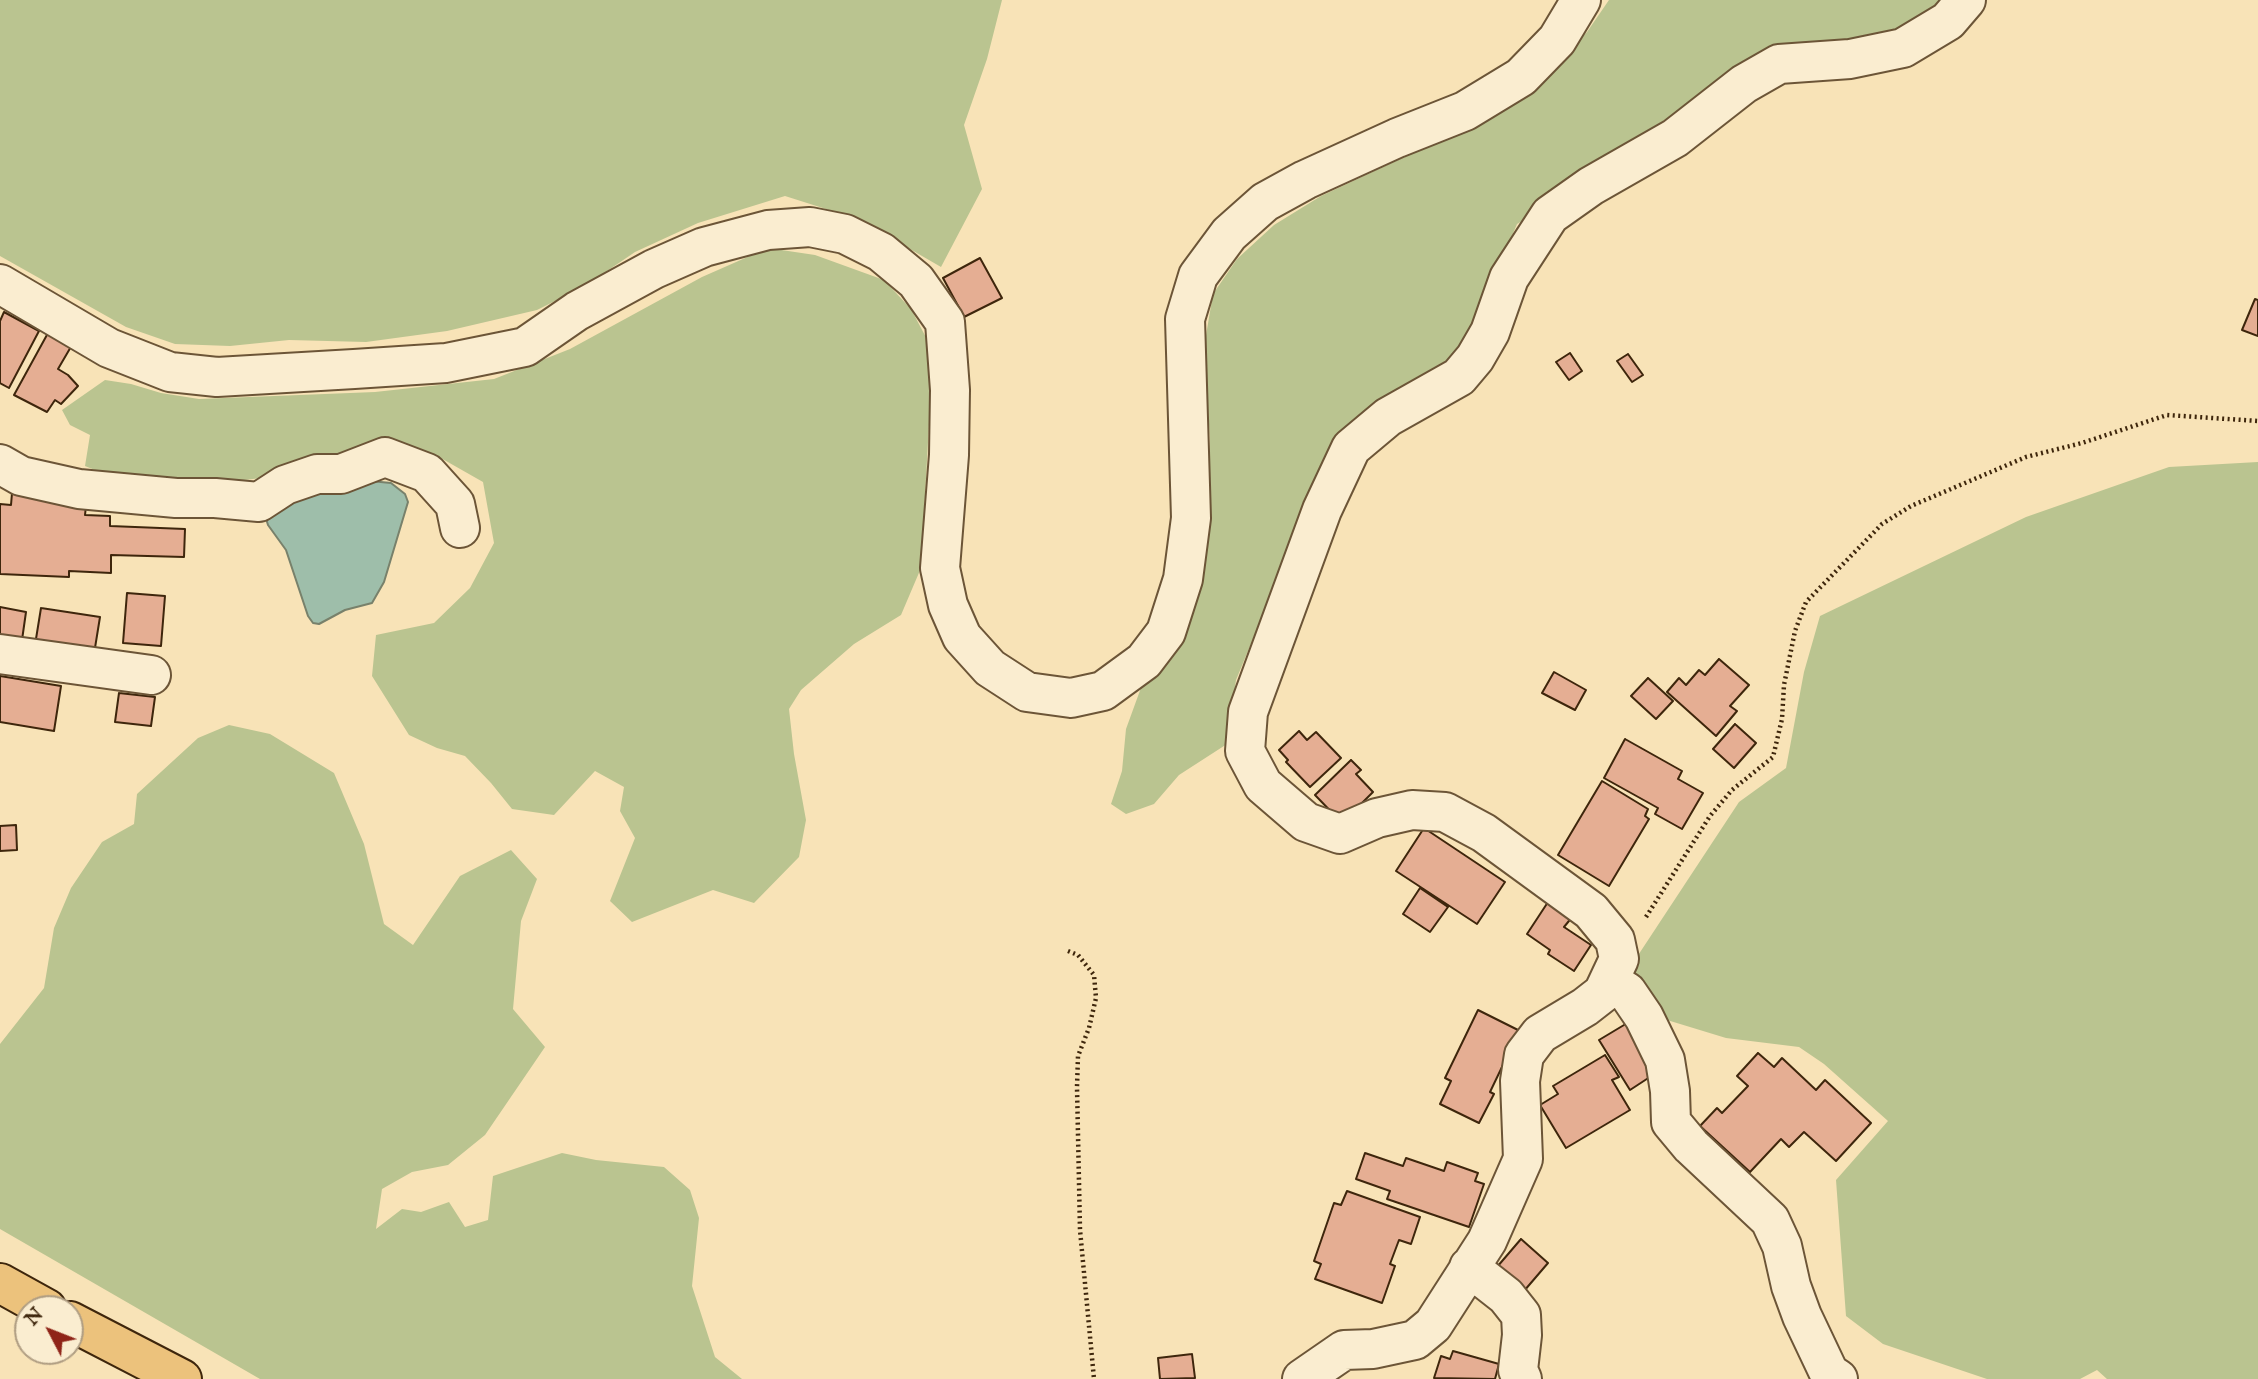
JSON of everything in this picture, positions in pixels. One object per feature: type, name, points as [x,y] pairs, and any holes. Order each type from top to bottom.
[{"type":"main road","points":[[0,1283],[22,1295]]},
{"type":"main road","points":[[84,1328],[182,1379]]},
{"type":"street","points":[[0,284],[109,348],[170,372],[217,377],[354,369],[446,363],[525,347],[577,311],[653,269],[704,247],[768,230],[810,227],[845,234],[881,252],[916,281],[946,321],[950,390],[949,455],[940,568],[948,605],[962,637],[990,668],[1027,692],[1071,698],[1103,691],[1144,661],[1166,632],[1183,579],[1191,518],[1185,319],[1198,276],[1229,234],[1265,202],[1305,180],[1397,138],[1465,111],[1521,77],[1557,40],[1581,0]]},
{"type":"street","points":[[1302,1379],[1344,1350],[1373,1349],[1415,1340],[1433,1325],[1487,1241],[1523,1159],[1520,1082],[1524,1055],[1540,1034],[1603,993],[1614,970],[1615,940],[1591,911],[1484,833],[1445,812],[1412,810],[1377,818],[1340,834],[1306,822],[1263,785],[1245,751],[1248,712],[1322,510],[1352,448],[1388,417],[1459,377],[1475,358],[1490,332],[1509,278],[1550,215],[1591,186],[1675,138],[1744,84],[1779,64],[1850,59],[1903,48],[1948,21],[1966,0]]},
{"type":"street","points":[[0,464],[21,476],[79,489],[258,502],[285,485],[317,474],[341,474],[385,457],[427,473],[455,504],[460,528]]},
{"type":"street","points":[[0,653],[151,675]]},
{"type":"street","points":[[1614,970],[1644,1017],[1665,1060],[1671,1122],[1724,1179],[1770,1220],[1782,1246],[1791,1286],[1802,1316],[1829,1373],[1838,1379]]},
{"type":"street","points":[[1469,1267],[1506,1296],[1521,1315],[1518,1370],[1522,1379]]},
{"type":"path","points":[[1614,970],[1710,816],[1732,790],[1773,757],[1782,719],[1784,685],[1795,631],[1806,602],[1882,524],[1912,506],[2026,457],[2082,443],[2167,415],[2258,421]]},
{"type":"path","points":[[1068,951],[1078,955],[1094,975],[1096,998],[1089,1028],[1078,1056],[1077,1087],[1080,1230],[1094,1379]]},
{"type":"green space","points":[[0,0],[1002,0],[987,59],[964,125],[982,189],[941,267],[879,231],[826,209],[785,196],[698,223],[635,252],[585,286],[537,310],[447,331],[366,342],[289,340],[230,346],[175,344],[126,327],[0,256]]},
{"type":"green space","points":[[1609,0],[1940,0],[1922,22],[1882,39],[1759,59],[1608,158],[1572,191],[1517,224],[1470,335],[1438,372],[1399,387],[1355,427],[1325,464],[1236,680],[1227,744],[1179,775],[1154,804],[1126,814],[1111,804],[1122,771],[1126,729],[1142,685],[1170,661],[1197,601],[1207,528],[1210,440],[1204,347],[1213,294],[1237,259],[1274,225],[1321,196],[1443,139],[1567,52],[1587,32]]},
{"type":"green space","points":[[768,248],[815,255],[884,280],[911,309],[930,345],[930,406],[921,568],[901,615],[854,644],[801,690],[789,709],[806,820],[799,857],[754,903],[713,890],[632,922],[610,901],[635,838],[620,811],[624,787],[595,771],[554,815],[512,809],[465,756],[437,748],[409,735],[372,676],[376,635],[434,623],[470,588],[494,543],[483,482],[439,457],[395,447],[270,477],[210,484],[129,484],[85,466],[90,435],[70,425],[62,410],[105,380],[199,399],[375,392],[494,379],[570,349],[702,277]]},
{"type":"green space","points":[[2258,462],[2258,1379],[2107,1379],[2097,1370],[2080,1379],[1987,1379],[1883,1344],[1846,1316],[1836,1180],[1888,1121],[1824,1064],[1799,1047],[1726,1038],[1667,1020],[1629,969],[1739,802],[1786,768],[1804,672],[1820,616],[2026,517],[2169,467]]},
{"type":"green space","points":[[229,725],[270,734],[334,773],[364,844],[384,924],[413,945],[460,876],[511,850],[537,879],[521,921],[513,1009],[545,1047],[485,1135],[448,1165],[412,1172],[382,1189],[376,1229],[402,1209],[421,1212],[449,1202],[465,1227],[488,1220],[493,1176],[562,1153],[596,1160],[664,1167],[690,1190],[699,1218],[692,1286],[715,1357],[742,1379],[260,1379],[0,1229],[0,1044],[44,988],[54,928],[71,888],[102,842],[134,824],[137,794],[198,738]]},
{"type":"shaded area","points":[[360,480],[391,483],[405,494],[408,502],[384,582],[372,603],[345,610],[319,624],[313,623],[308,616],[286,550],[268,525],[264,512],[276,502]]},
{"type":"building","points":[[980,258],[1002,298],[964,317],[943,278]]},
{"type":"building","points":[[2255,299],[2258,300],[2258,336],[2242,330]]},
{"type":"building","points":[[4,312],[39,331],[9,388],[0,383],[0,321]]},
{"type":"building","points":[[48,333],[72,345],[58,369],[78,386],[61,404],[55,400],[47,412],[14,395]]},
{"type":"building","points":[[1570,353],[1582,371],[1569,380],[1556,362]]},
{"type":"building","points":[[1628,354],[1643,375],[1632,382],[1617,361]]},
{"type":"building","points":[[12,493],[86,506],[85,515],[110,516],[110,526],[185,529],[184,557],[111,555],[111,573],[69,571],[69,577],[0,574],[0,504],[11,505]]},
{"type":"building","points":[[127,593],[165,596],[161,646],[123,643]]},
{"type":"building","points":[[0,607],[26,612],[22,640],[0,636]]},
{"type":"building","points":[[41,608],[100,617],[94,654],[35,645]]},
{"type":"building","points":[[1719,659],[1749,685],[1730,706],[1737,711],[1716,736],[1667,692],[1679,678],[1686,685],[1699,670],[1705,675]]},
{"type":"building","points":[[1554,672],[1586,690],[1575,710],[1542,693]]},
{"type":"building","points":[[0,676],[61,686],[54,731],[0,722]]},
{"type":"building","points":[[1648,678],[1673,701],[1656,719],[1631,696]]},
{"type":"building","points":[[119,693],[155,697],[151,726],[115,722]]},
{"type":"building","points":[[1735,724],[1756,743],[1734,768],[1713,749]]},
{"type":"building","points":[[1299,731],[1307,740],[1316,732],[1341,758],[1310,787],[1286,762],[1288,760],[1279,750]]},
{"type":"building","points":[[1625,739],[1682,771],[1678,779],[1703,793],[1682,829],[1655,814],[1658,808],[1604,778]]},
{"type":"building","points":[[1351,760],[1361,770],[1356,774],[1373,792],[1342,823],[1315,795]]},
{"type":"building","points":[[1602,781],[1648,809],[1645,816],[1649,819],[1609,886],[1558,855]]},
{"type":"building","points":[[16,825],[17,850],[0,851],[0,826]]},
{"type":"building","points":[[1424,828],[1505,882],[1477,924],[1396,871]]},
{"type":"building","points":[[1420,888],[1448,907],[1430,932],[1403,914]]},
{"type":"building","points":[[1550,899],[1573,916],[1564,927],[1591,945],[1574,971],[1548,954],[1550,950],[1527,934]]},
{"type":"building","points":[[1478,1010],[1524,1033],[1514,1042],[1490,1092],[1494,1094],[1479,1123],[1440,1104],[1451,1081],[1445,1078]]},
{"type":"building","points":[[1629,1022],[1659,1071],[1630,1090],[1599,1040]]},
{"type":"building","points":[[1758,1053],[1774,1067],[1782,1058],[1816,1090],[1825,1080],[1871,1123],[1836,1161],[1804,1132],[1789,1147],[1781,1139],[1750,1172],[1700,1126],[1717,1108],[1722,1113],[1748,1086],[1737,1076]]},
{"type":"building","points":[[1605,1055],[1619,1077],[1612,1080],[1630,1110],[1566,1148],[1540,1105],[1558,1094],[1553,1086]]},
{"type":"building","points":[[1365,1153],[1403,1166],[1406,1158],[1444,1171],[1447,1162],[1478,1173],[1475,1181],[1484,1184],[1469,1227],[1387,1199],[1390,1191],[1356,1179]]},
{"type":"building","points":[[1347,1191],[1420,1217],[1411,1244],[1399,1240],[1390,1264],[1395,1266],[1382,1303],[1315,1279],[1321,1264],[1314,1261],[1334,1203],[1341,1205]]},
{"type":"building","points":[[1521,1239],[1548,1263],[1524,1291],[1497,1267]]},
{"type":"building","points":[[1453,1351],[1499,1364],[1495,1379],[1434,1378],[1441,1356],[1450,1359]]},
{"type":"building","points":[[1192,1354],[1195,1378],[1160,1379],[1158,1358]]}]
